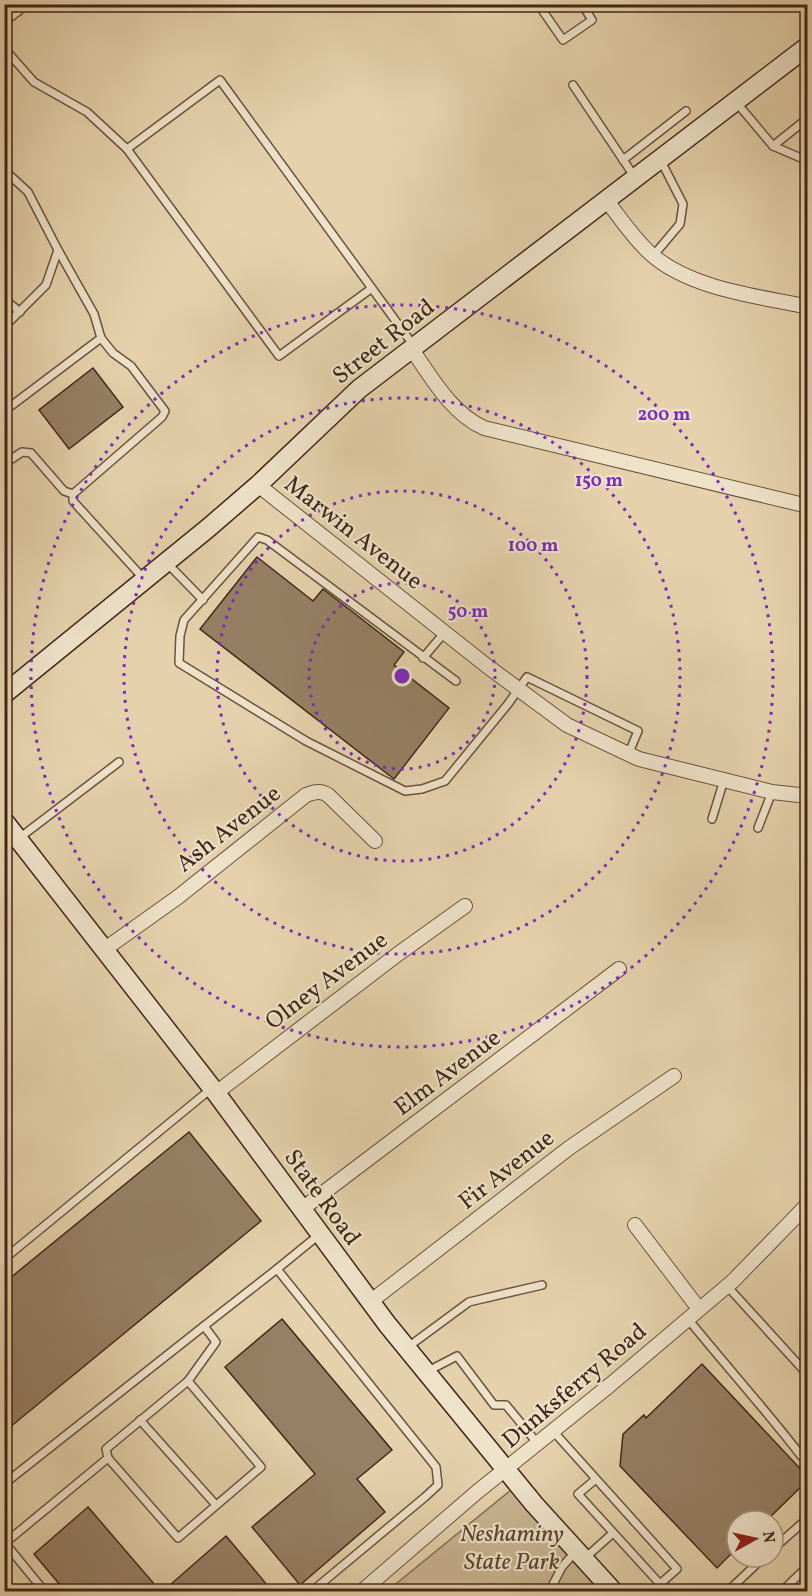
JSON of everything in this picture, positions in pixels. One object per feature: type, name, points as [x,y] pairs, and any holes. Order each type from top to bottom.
[{"type":"main road","name":"Street Road","points":[[4,694],[258,485],[341,405],[412,347],[607,201],[807,46]]},
{"type":"main road","name":"State Road","points":[[4,821],[214,1091],[406,1348],[506,1470],[612,1591]]},
{"type":"street","points":[[607,201],[640,244],[676,272],[706,283],[807,307]]},
{"type":"street","points":[[412,347],[455,408],[468,420],[484,428],[807,506]]},
{"type":"street","name":"Marwin Avenue","points":[[258,485],[487,666],[520,688],[567,725],[628,755],[653,764],[772,792],[791,795],[806,793]]},
{"type":"street","name":"Ash Avenue","points":[[105,949],[178,897],[306,795],[316,792],[328,795],[375,841]]},
{"type":"street","name":"Olney Avenue","points":[[214,1091],[465,906]]},
{"type":"street","name":"Elm Avenue","points":[[302,1209],[619,969]]},
{"type":"street","name":"Fir Avenue","points":[[370,1302],[568,1149],[674,1076]]},
{"type":"street","name":"Dunksferry Road","points":[[361,1592],[477,1492],[727,1286],[807,1204]]},
{"type":"street","points":[[635,1225],[694,1314]]},
{"type":"lane","points":[[4,22],[19,11],[23,4]]},
{"type":"lane","points":[[538,4],[563,40],[592,20],[582,4]]},
{"type":"lane","points":[[4,48],[34,82],[87,112],[127,149],[279,356],[372,288]]},
{"type":"lane","points":[[127,149],[220,80],[372,288],[412,347]]},
{"type":"lane","points":[[573,85],[635,178]]},
{"type":"lane","points":[[736,102],[773,146],[807,161]]},
{"type":"lane","points":[[623,160],[686,111]]},
{"type":"lane","points":[[773,146],[807,118]]},
{"type":"lane","points":[[653,256],[680,224],[683,204],[660,159]]},
{"type":"lane","points":[[4,170],[28,192],[94,314],[101,338],[113,353],[131,366],[165,411],[162,417],[73,494],[76,507],[145,580]]},
{"type":"lane","points":[[4,327],[46,285],[58,250]]},
{"type":"lane","points":[[4,299],[20,312]]},
{"type":"lane","points":[[11,406],[101,338]]},
{"type":"lane","points":[[4,464],[22,452],[31,453],[64,491],[73,494]]},
{"type":"lane","points":[[456,681],[267,540],[258,537],[184,620],[180,636],[179,663],[306,741],[405,791],[422,789],[444,781],[520,688],[527,676],[639,731],[628,755]]},
{"type":"lane","points":[[166,562],[202,600]]},
{"type":"lane","points":[[423,658],[445,632]]},
{"type":"lane","points":[[18,839],[119,762]]},
{"type":"lane","points":[[712,819],[724,780]]},
{"type":"lane","points":[[758,828],[772,792]]},
{"type":"lane","points":[[4,1259],[214,1091]]},
{"type":"lane","points":[[4,1484],[320,1234]]},
{"type":"lane","points":[[277,1269],[436,1467],[438,1485],[311,1592]]},
{"type":"lane","points":[[406,1348],[469,1302],[542,1285]]},
{"type":"lane","points":[[727,1286],[807,1375]]},
{"type":"lane","points":[[694,1314],[718,1357],[769,1414],[802,1457]]},
{"type":"lane","points":[[188,1380],[261,1467],[178,1538],[108,1458],[106,1449],[188,1380],[216,1342],[204,1326]]},
{"type":"lane","points":[[426,1372],[457,1356],[494,1405],[506,1405],[538,1444]]},
{"type":"lane","points":[[140,1420],[216,1506]]},
{"type":"lane","points":[[553,1431],[677,1569],[660,1584],[578,1494],[596,1479]]},
{"type":"lane","points":[[45,1592],[7,1551],[5,1543],[108,1458]]},
{"type":"lane","points":[[785,1538],[807,1518]]},
{"type":"lane","points":[[549,1592],[562,1567],[613,1533]]},
{"type":"lane","points":[[780,1592],[807,1567]]},
{"type":"lane","points":[[726,1592],[751,1569]]},
{"type":"green space","name":"Neshaminy State Park","points":[[517,1485],[613,1592],[386,1592]]},
{"type":"building","points":[[93,368],[123,407],[69,449],[39,410]]},
{"type":"building","points":[[257,557],[313,601],[323,589],[404,652],[394,665],[449,708],[394,779],[200,629]]},
{"type":"building","points":[[189,1132],[261,1221],[4,1432],[4,1283]]},
{"type":"building","points":[[282,1319],[392,1450],[357,1479],[385,1512],[300,1585],[252,1527],[315,1474],[225,1367]]},
{"type":"building","points":[[702,1364],[807,1476],[807,1481],[778,1509],[725,1509],[725,1560],[717,1568],[620,1466],[623,1434],[644,1415],[646,1418]]},
{"type":"building","points":[[88,1507],[161,1592],[66,1592],[34,1554]]},
{"type":"building","points":[[226,1536],[273,1592],[162,1592]]}]
